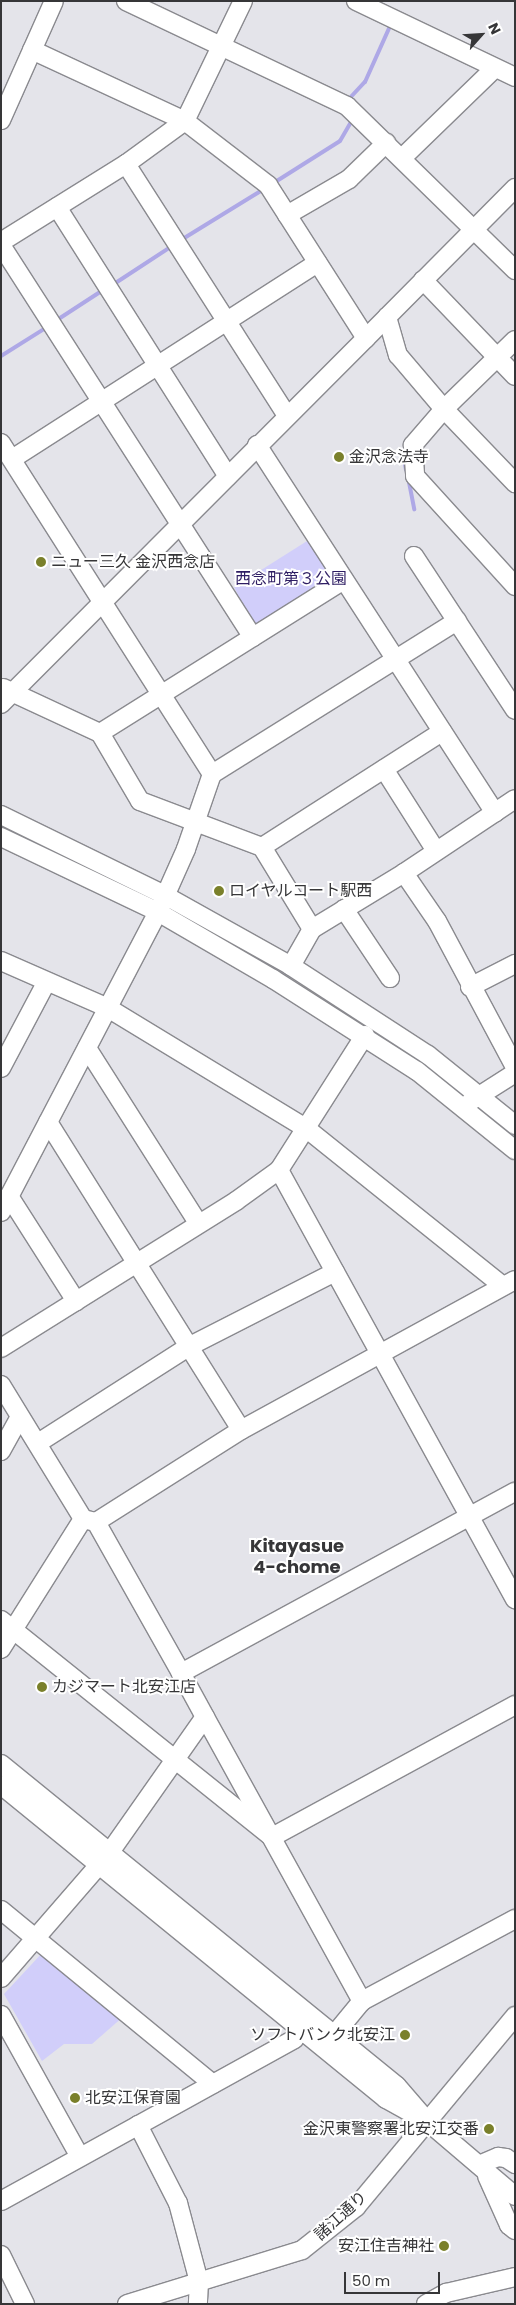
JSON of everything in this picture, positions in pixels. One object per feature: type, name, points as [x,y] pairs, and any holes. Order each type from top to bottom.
[{"type":"street","points":[[1,120],[54,1]]},
{"type":"street","points":[[126,1],[347,106],[515,270]]},
{"type":"street","points":[[242,1],[185,121],[126,164],[1,243],[253,637]]},
{"type":"street","points":[[362,2],[515,77]]},
{"type":"street","points":[[32,50],[185,121],[268,185],[366,338]]},
{"type":"street","points":[[402,158],[494,68]]},
{"type":"street","points":[[287,215],[349,179],[386,142]]},
{"type":"street","points":[[126,164],[287,416]]},
{"type":"street","points":[[312,929],[262,847],[140,801],[100,733],[5,695],[103,601],[515,188]]},
{"type":"street","points":[[57,207],[228,476]]},
{"type":"street","points":[[212,774],[163,693],[4,450],[102,401],[317,263]]},
{"type":"street","points":[[423,280],[515,376]]},
{"type":"street","points":[[387,318],[398,355],[441,405],[515,483]]},
{"type":"street","points":[[515,340],[493,355],[441,405],[413,445],[415,476],[515,586]]},
{"type":"street","points":[[257,445],[495,813]]},
{"type":"street","points":[[414,556],[515,710]]},
{"type":"street","points":[[100,733],[344,580]]},
{"type":"street","points":[[76,1301],[5,1204],[166,896],[212,774],[394,658],[457,621]]},
{"type":"street","points":[[262,847],[442,732]]},
{"type":"street","points":[[384,769],[436,851]]},
{"type":"street","points":[[291,966],[312,929],[404,873],[515,799]]},
{"type":"street","points":[[1,815],[166,896],[291,966],[376,1019],[480,1094],[515,1125]]},
{"type":"street","points":[[1,837],[158,912],[365,1035],[463,1106],[515,1150]]},
{"type":"street","points":[[404,873],[437,920],[470,987],[515,1067]]},
{"type":"street","points":[[344,909],[390,978]]},
{"type":"street","points":[[1,962],[46,983],[108,1008],[307,1129],[509,1283],[241,1430],[89,1521],[8,1625],[1,1649]]},
{"type":"street","points":[[470,987],[515,964]]},
{"type":"street","points":[[1,1068],[46,983]]},
{"type":"street","points":[[1,1348],[136,1264],[279,1170],[307,1129],[365,1035]]},
{"type":"street","points":[[87,1048],[198,1223]]},
{"type":"street","points":[[463,1106],[515,1073]]},
{"type":"street","points":[[48,1122],[241,1430]]},
{"type":"street","points":[[279,1170],[515,1599]]},
{"type":"street","points":[[38,1443],[188,1347],[335,1272]]},
{"type":"street","points":[[1,1385],[89,1521],[181,1673],[362,2001]]},
{"type":"street","points":[[1,1451],[20,1417]]},
{"type":"street","points":[[181,1673],[515,1492]]},
{"type":"street","points":[[8,1625],[272,1837]]},
{"type":"street","points":[[272,1837],[515,1705]]},
{"type":"street","points":[[1,1978],[104,1858],[205,1717]]},
{"type":"street","points":[[1,1764],[104,1858],[307,2024],[386,2099],[428,2122]]},
{"type":"street","points":[[1,1786],[104,1858]]},
{"type":"street","points":[[1,1910],[213,2084]]},
{"type":"street","points":[[334,2035],[362,2001],[515,1919]]},
{"type":"street","points":[[1,2014],[80,2157]]},
{"type":"street","name":"諸江通り","points":[[127,2304],[302,2250],[356,2207],[515,2016]]},
{"type":"street","points":[[307,2024],[334,2035],[397,2086],[428,2122],[515,2196]]},
{"type":"street","points":[[1,2201],[294,2039],[307,2024]]},
{"type":"street","points":[[138,2125],[178,2203],[200,2282],[198,2304]]},
{"type":"street","points":[[482,2168],[512,2156]]},
{"type":"street","points":[[482,2168],[509,2225],[515,2230]]},
{"type":"street","points":[[1,2255],[25,2304]]},
{"type":"street","points":[[426,2304],[446,2292],[515,2277]]},
{"type":"green space","name":"西念町第３公園","points":[[315,536],[336,579],[262,625],[252,623],[234,587]]},
{"type":"green space","points":[[44,1951],[124,2016],[92,2044],[64,2044],[42,2061],[4,1994]]},
{"type":"waterway","points":[[348,100],[365,82],[391,24]]},
{"type":"waterway","points":[[272,184],[340,141],[352,120]]},
{"type":"waterway","points":[[181,240],[264,189]]},
{"type":"waterway","points":[[117,282],[172,246]]},
{"type":"waterway","points":[[57,320],[103,290]]},
{"type":"waterway","points":[[1,356],[44,329]]},
{"type":"waterway","points":[[406,446],[403,453],[406,470]]},
{"type":"waterway","points":[[408,477],[414,509]]},
{"type":"place","name":"金沢念法寺","points":[[339,457]]},
{"type":"place","name":"ニュー三久 金沢西念店","points":[[41,562]]},
{"type":"place","name":"ロイヤルコート駅西","points":[[219,891]]},
{"type":"place","name":"カジマート北安江店","points":[[42,1687]]},
{"type":"place","name":"ソフトバンク北安江","points":[[405,2035]]},
{"type":"place","name":"北安江保育園","points":[[75,2098]]},
{"type":"place","name":"金沢東警察署北安江交番","points":[[489,2129]]},
{"type":"place","name":"安江住吉神社","points":[[444,2246]]},
{"type":"district","name":"Kitayasue 4-chome","points":[[297,1557]]}]
